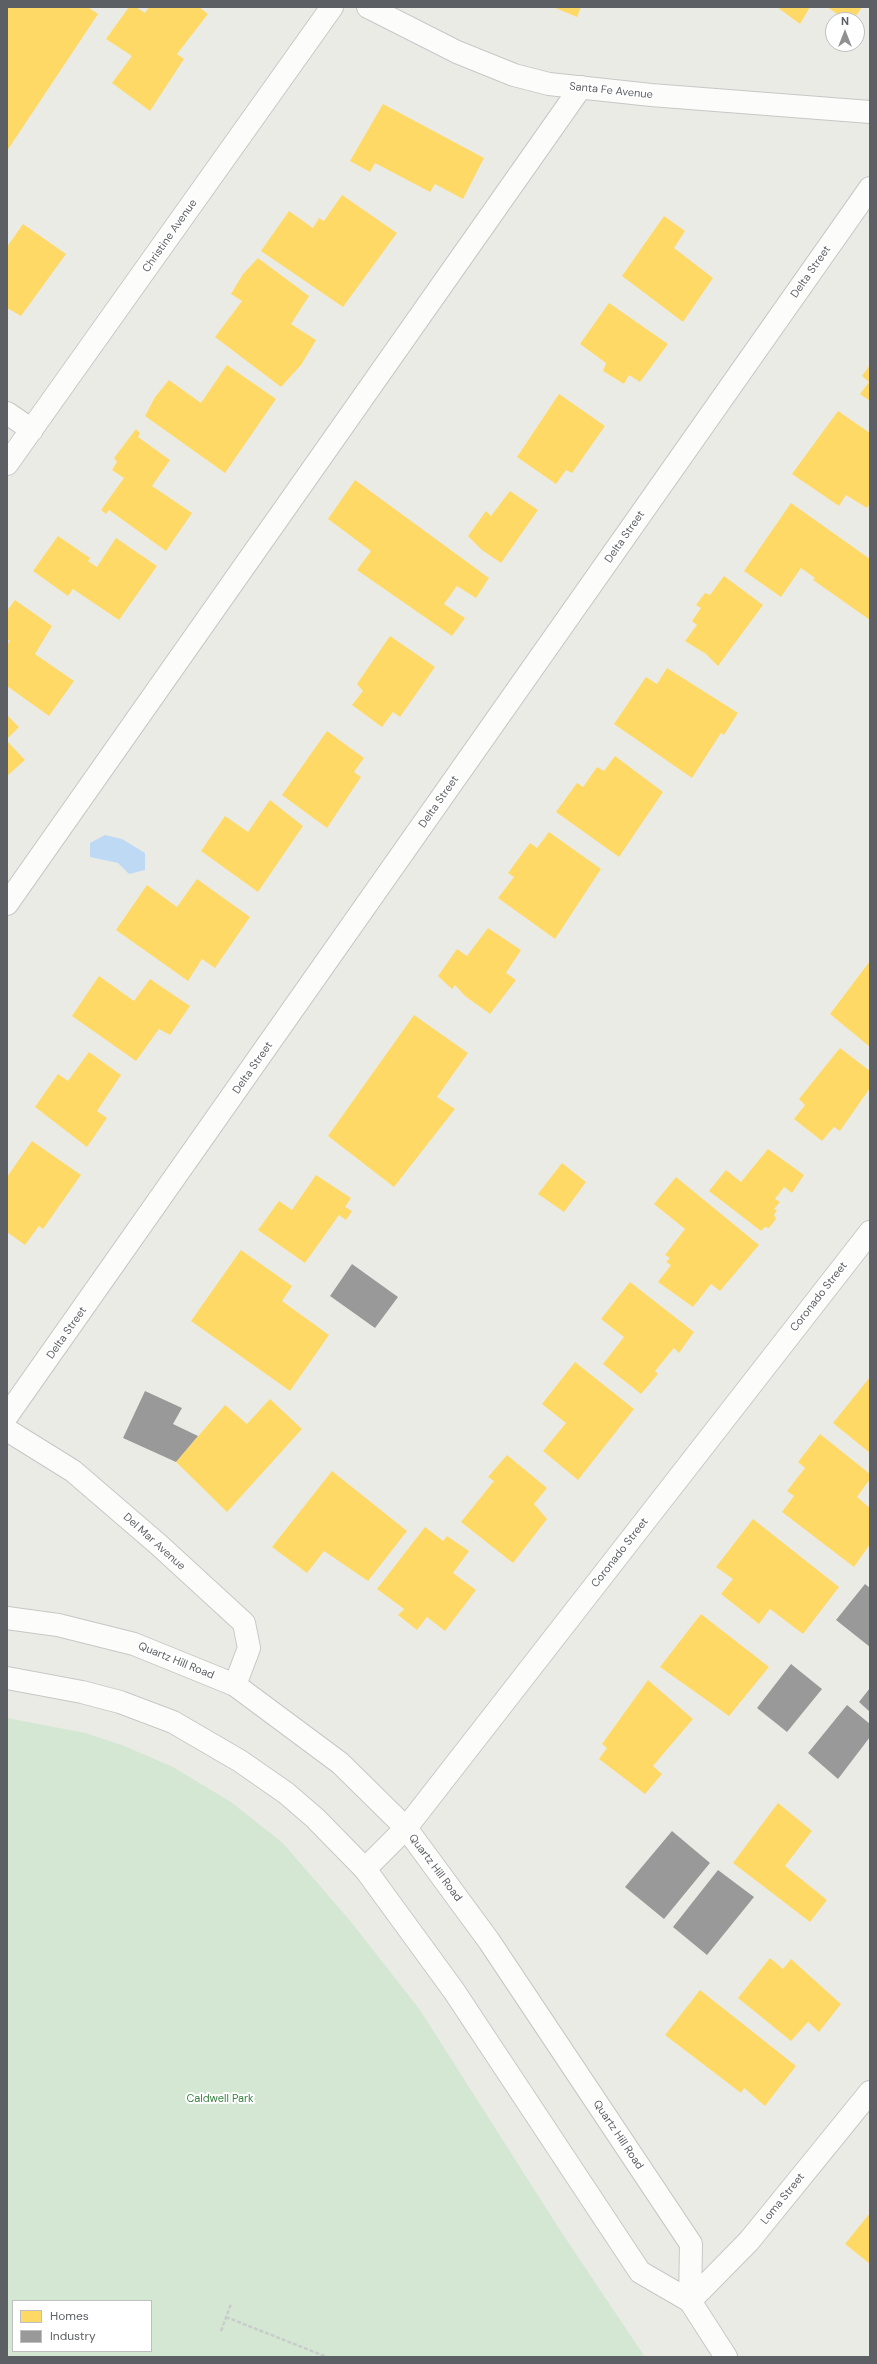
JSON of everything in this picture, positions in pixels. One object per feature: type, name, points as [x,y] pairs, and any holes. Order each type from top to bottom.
[{"type":"street","name":"Christine Avenue","points":[[7,464],[332,7]]},
{"type":"street","name":"Santa Fe Avenue","points":[[368,7],[457,52],[514,75],[549,84],[651,95],[870,112]]},
{"type":"street","points":[[7,904],[581,87]]},
{"type":"street","name":"Delta Street","points":[[7,1416],[870,188]]},
{"type":"street","points":[[7,413],[32,430]]},
{"type":"street","name":"Coronado Street","points":[[365,1869],[406,1828],[870,1232]]},
{"type":"street","name":"Del Mar Avenue","points":[[7,1430],[73,1471],[159,1545],[244,1623],[249,1648],[235,1685]]},
{"type":"street","name":"Quartz Hill Road","points":[[7,1618],[58,1625],[128,1642],[235,1685],[340,1763],[406,1828],[489,1941],[691,2244],[690,2301]]},
{"type":"street","points":[[7,1678],[82,1692],[120,1702],[173,1722],[240,1761],[286,1793],[342,1844],[365,1869],[454,1991],[640,2272],[690,2301],[726,2357]]},
{"type":"street","name":"Loma Street","points":[[690,2301],[749,2241],[870,2092]]},
{"type":"path","points":[[221,2330],[231,2304]]},
{"type":"path","points":[[226,2317],[327,2357]]},
{"type":"green space","name":"Caldwell Park","points":[[7,1718],[86,1733],[122,1745],[173,1767],[231,1802],[283,1843],[352,1923],[420,2010],[560,2230],[645,2357],[7,2357]]},
{"type":"water","points":[[105,835],[122,839],[145,853],[145,870],[129,874],[118,863],[90,857],[90,843]]},
{"type":"building: Homes","points":[[7,7],[88,7],[98,14],[7,151]]},
{"type":"building: Homes","points":[[129,7],[136,7],[145,13],[149,7],[199,7],[208,14],[177,54],[184,59],[150,111],[112,83],[132,56],[106,39]]},
{"type":"building: Homes","points":[[553,7],[581,7],[577,17]]},
{"type":"building: Homes","points":[[777,7],[810,7],[800,24]]},
{"type":"building: Homes","points":[[827,7],[862,7],[859,12],[834,12]]},
{"type":"building: Homes","points":[[383,104],[484,158],[463,199],[435,184],[430,192],[375,163],[370,172],[350,161]]},
{"type":"building: Homes","points":[[342,195],[397,233],[343,307],[261,251],[289,211],[313,228],[319,218],[324,221]]},
{"type":"building: Homes","points":[[664,216],[685,231],[674,248],[713,278],[683,322],[622,276]]},
{"type":"building: Homes","points":[[23,224],[66,254],[21,316],[7,308],[7,247]]},
{"type":"building: Homes","points":[[258,258],[309,296],[291,324],[316,340],[301,365],[281,387],[215,337],[242,301],[231,294],[243,274]]},
{"type":"building: Homes","points":[[609,303],[668,344],[640,382],[629,375],[624,384],[603,371],[606,363],[580,344]]},
{"type":"building: Homes","points":[[227,365],[276,399],[225,473],[145,416],[155,397],[169,380],[201,403]]},
{"type":"building: Homes","points":[[870,365],[870,401],[860,394],[869,382],[862,376]]},
{"type":"building: Homes","points":[[559,394],[605,426],[572,473],[566,470],[556,484],[517,457]]},
{"type":"building: Homes","points":[[838,411],[870,433],[870,503],[867,508],[846,495],[839,506],[792,474]]},
{"type":"building: Homes","points":[[136,429],[140,433],[138,437],[170,460],[152,486],[192,513],[166,551],[109,510],[106,514],[101,510],[124,478],[112,470],[117,462],[114,458]]},
{"type":"building: Homes","points":[[355,480],[489,578],[476,598],[457,586],[444,604],[465,618],[452,636],[357,570],[371,551],[328,519]]},
{"type":"building: Homes","points":[[510,491],[538,510],[501,563],[482,550],[468,536],[486,511],[491,516]]},
{"type":"building: Homes","points":[[791,503],[870,559],[870,620],[813,580],[815,578],[801,568],[781,597],[744,571]]},
{"type":"building: Homes","points":[[58,536],[90,558],[88,561],[97,567],[116,538],[157,566],[119,620],[73,589],[68,596],[33,571]]},
{"type":"building: Homes","points":[[724,576],[763,605],[718,666],[706,654],[685,641],[697,625],[692,621],[701,608],[696,605],[705,593],[710,595]]},
{"type":"building: Homes","points":[[15,600],[52,626],[35,654],[74,681],[49,716],[7,686],[7,644],[10,641],[7,639],[7,611]]},
{"type":"building: Homes","points":[[390,636],[435,667],[400,717],[393,712],[382,727],[352,705],[363,691],[357,684]]},
{"type":"building: Homes","points":[[667,668],[738,713],[724,735],[721,733],[692,778],[614,724],[646,677],[657,684]]},
{"type":"building: Homes","points":[[7,715],[19,727],[7,739]]},
{"type":"building: Homes","points":[[327,731],[364,758],[354,772],[361,777],[327,828],[282,795]]},
{"type":"building: Homes","points":[[7,741],[25,760],[7,776]]},
{"type":"building: Homes","points":[[615,756],[663,792],[619,857],[556,812],[577,783],[583,787],[597,767],[604,771]]},
{"type":"building: Homes","points":[[270,800],[303,826],[258,892],[201,851],[225,816],[248,832]]},
{"type":"building: Homes","points":[[549,832],[601,869],[555,939],[498,898],[514,877],[508,873],[530,843],[537,848]]},
{"type":"building: Homes","points":[[197,879],[250,917],[215,968],[202,959],[188,981],[116,930],[147,885],[177,907]]},
{"type":"building: Homes","points":[[488,928],[521,950],[506,973],[516,980],[490,1014],[465,996],[455,985],[452,989],[438,976],[457,949],[467,956]]},
{"type":"building: Homes","points":[[870,961],[870,1047],[830,1014]]},
{"type":"building: Homes","points":[[99,976],[134,1001],[150,979],[190,1006],[170,1035],[159,1029],[136,1061],[72,1016]]},
{"type":"building: Homes","points":[[414,1015],[468,1053],[437,1097],[455,1109],[394,1187],[328,1136]]},
{"type":"building: Homes","points":[[840,1048],[870,1071],[870,1088],[840,1131],[834,1127],[822,1141],[794,1119],[805,1105],[799,1099]]},
{"type":"building: Homes","points":[[89,1052],[121,1075],[97,1111],[107,1118],[87,1147],[35,1107],[58,1074],[68,1081]]},
{"type":"building: Homes","points":[[32,1141],[81,1175],[43,1229],[39,1226],[25,1245],[7,1232],[7,1177]]},
{"type":"building: Homes","points":[[768,1149],[804,1175],[792,1193],[784,1187],[775,1199],[780,1202],[774,1209],[777,1210],[774,1215],[776,1219],[769,1228],[765,1227],[761,1231],[709,1191],[726,1170],[741,1182]]},
{"type":"building: Homes","points":[[562,1163],[586,1182],[564,1212],[538,1194]]},
{"type":"building: Homes","points":[[316,1175],[351,1198],[345,1207],[352,1211],[346,1220],[339,1215],[305,1263],[258,1230],[279,1201],[292,1210]]},
{"type":"building: Homes","points":[[676,1177],[759,1245],[720,1291],[711,1284],[693,1307],[658,1282],[671,1265],[666,1262],[670,1258],[665,1255],[685,1229],[654,1204]]},
{"type":"building: Homes","points":[[241,1250],[292,1286],[282,1301],[329,1335],[290,1391],[191,1321]]},
{"type":"building: Homes","points":[[630,1282],[694,1332],[679,1353],[674,1348],[655,1371],[658,1374],[641,1394],[603,1364],[624,1337],[601,1319]]},
{"type":"building: Homes","points":[[575,1362],[634,1409],[578,1480],[543,1451],[566,1423],[542,1404]]},
{"type":"building: Homes","points":[[870,1377],[870,1453],[833,1423]]},
{"type":"building: Homes","points":[[270,1399],[302,1429],[227,1512],[176,1462],[225,1405],[247,1424]]},
{"type":"building: Homes","points":[[820,1434],[870,1474],[870,1479],[857,1497],[870,1508],[870,1544],[854,1567],[782,1512],[794,1496],[787,1491],[805,1468],[798,1462]]},
{"type":"building: Homes","points":[[507,1455],[547,1488],[534,1504],[547,1519],[513,1563],[461,1522],[494,1481],[488,1477]]},
{"type":"building: Homes","points":[[332,1471],[407,1531],[368,1581],[324,1551],[307,1573],[272,1547]]},
{"type":"building: Homes","points":[[753,1519],[839,1587],[803,1634],[770,1609],[759,1624],[721,1594],[733,1579],[716,1567]]},
{"type":"building: Homes","points":[[425,1527],[443,1541],[447,1536],[469,1551],[453,1573],[476,1590],[445,1631],[427,1617],[417,1630],[398,1615],[404,1609],[377,1589]]},
{"type":"building: Homes","points":[[701,1614],[769,1667],[729,1716],[660,1667]]},
{"type":"building: Homes","points":[[648,1680],[693,1719],[653,1766],[662,1774],[645,1794],[599,1759],[607,1748],[602,1744]]},
{"type":"building: Homes","points":[[778,1803],[812,1831],[785,1866],[827,1900],[810,1922],[733,1863]]},
{"type":"building: Homes","points":[[770,1958],[783,1969],[791,1959],[841,2004],[819,2032],[808,2022],[791,2041],[738,1998]]},
{"type":"building: Homes","points":[[700,1990],[796,2066],[765,2106],[744,2088],[741,2093],[665,2035]]},
{"type":"building: Homes","points":[[870,2213],[870,2264],[845,2244]]},
{"type":"building: Industry","points":[[352,1264],[398,1297],[375,1328],[330,1296]]},
{"type":"building: Industry","points":[[145,1391],[182,1408],[173,1424],[198,1436],[176,1462],[123,1438]]},
{"type":"building: Industry","points":[[865,1584],[870,1588],[870,1647],[836,1620]]},
{"type":"building: Industry","points":[[791,1664],[822,1689],[787,1732],[757,1708]]},
{"type":"building: Industry","points":[[870,1688],[870,1712],[859,1702]]},
{"type":"building: Industry","points":[[847,1705],[870,1724],[870,1737],[838,1779],[808,1753]]},
{"type":"building: Industry","points":[[672,1831],[710,1863],[664,1919],[625,1887]]},
{"type":"building: Industry","points":[[718,1870],[754,1897],[707,1955],[673,1927]]}]
